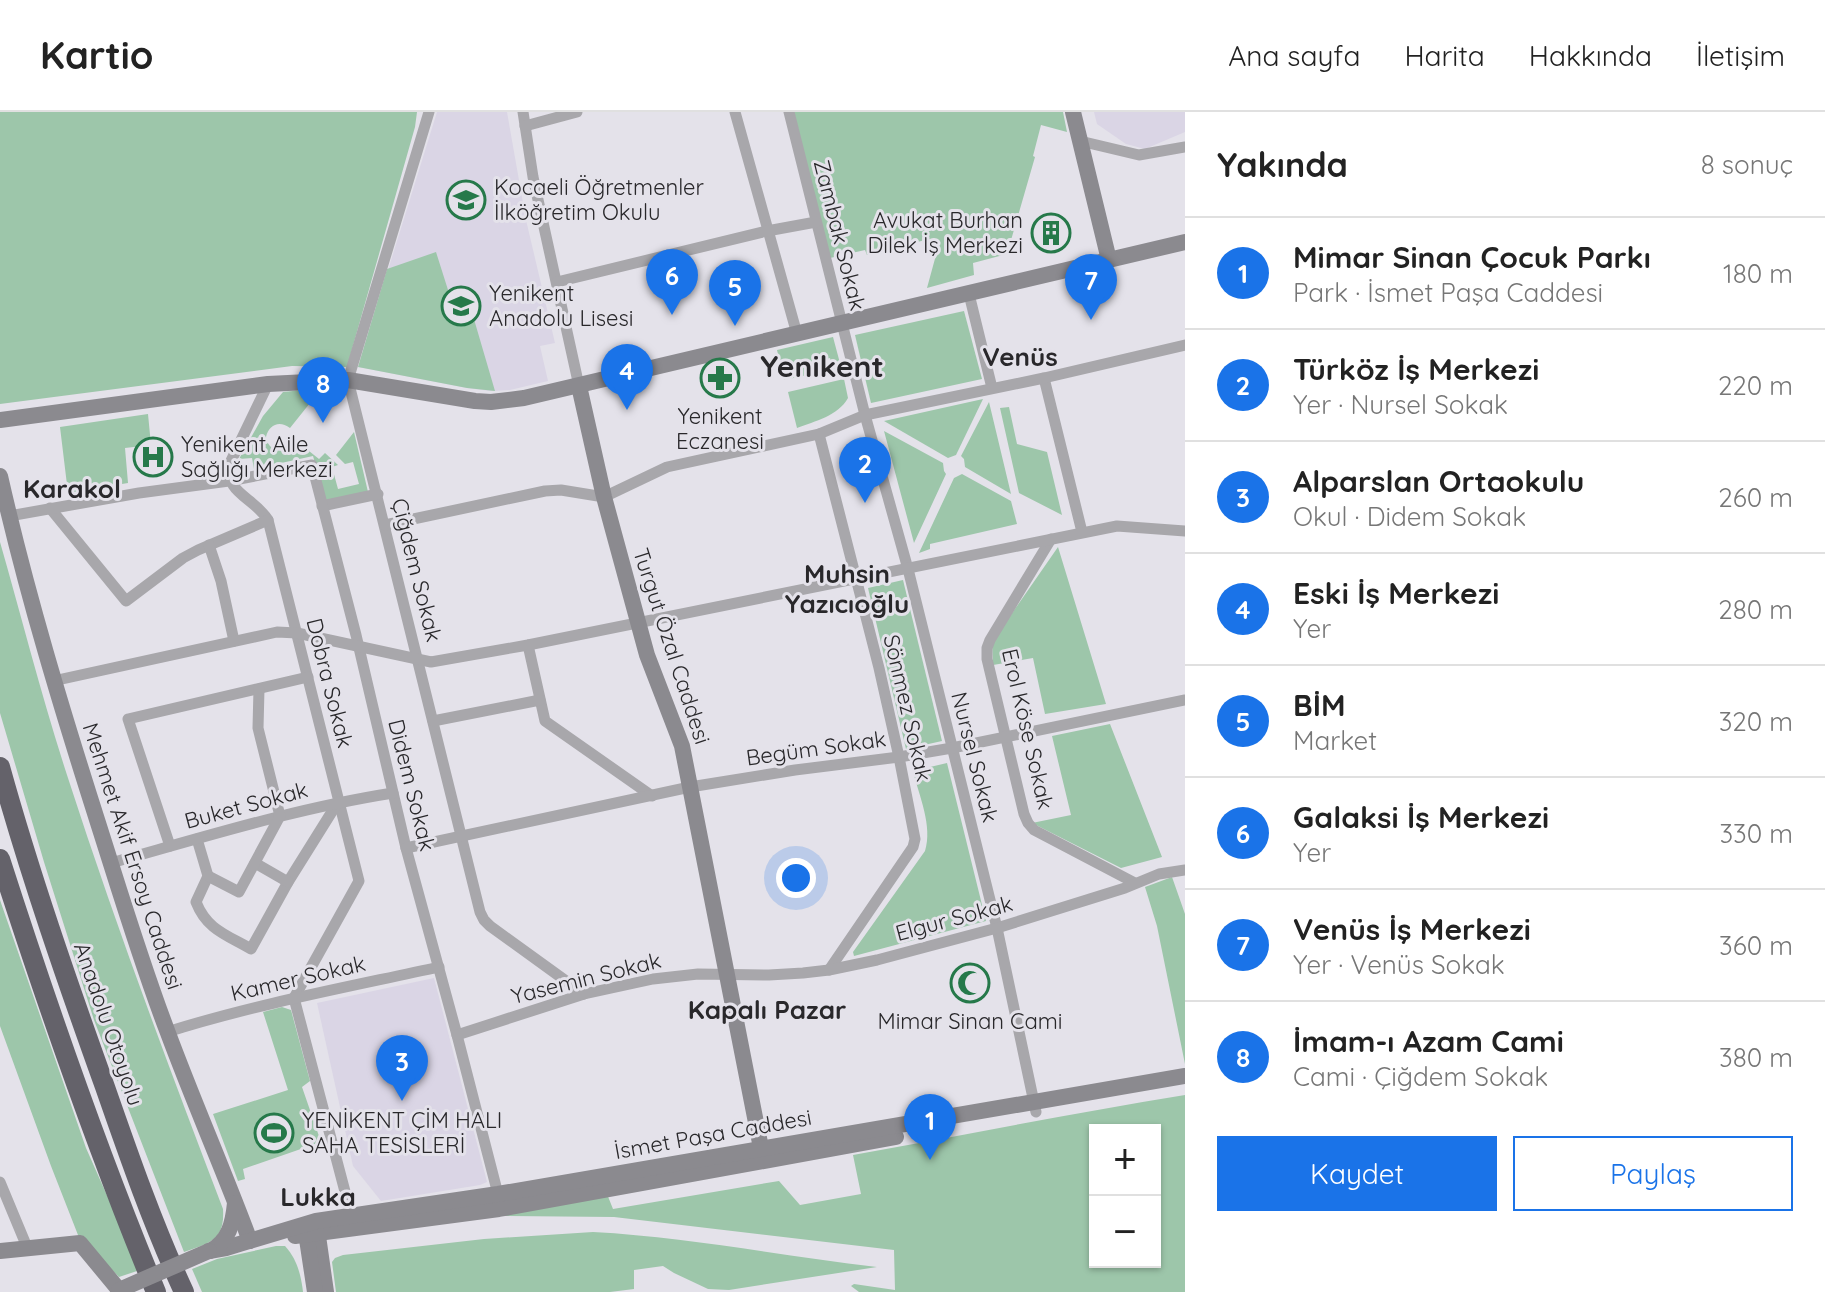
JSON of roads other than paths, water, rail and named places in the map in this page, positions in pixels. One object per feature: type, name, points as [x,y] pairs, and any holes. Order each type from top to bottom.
[{"type":"highway","name":"Anadolu Otoyolu","points":[[0,767],[87,1038],[154,1221],[184,1292]]},
{"type":"highway","points":[[0,859],[92,1133],[156,1292]]},
{"type":"street","points":[[348,380],[429,112]]},
{"type":"street","name":"Turgut Özal Caddesi","points":[[523,112],[533,177],[604,497],[652,673],[679,734],[763,1154]]},
{"type":"street","points":[[525,126],[577,112]]},
{"type":"street","points":[[735,112],[797,334]]},
{"type":"street","name":"Zambak Sokak","points":[[789,112],[865,415]]},
{"type":"street","points":[[1073,112],[1109,260]]},
{"type":"street","points":[[1080,141],[1139,155],[1185,147]]},
{"type":"street","points":[[557,282],[816,222]]},
{"type":"street","points":[[0,420],[268,384],[348,380],[491,402],[524,398],[1185,242]]},
{"type":"street","points":[[969,294],[992,388]]},
{"type":"street","points":[[385,525],[545,491],[561,490],[604,497],[676,464],[819,434],[865,415],[1185,345]]},
{"type":"street","points":[[1044,378],[1082,532]]},
{"type":"street","name":"Çiğdem Sokak","points":[[348,380],[460,836],[484,920],[584,994]]},
{"type":"street","points":[[50,508],[126,601],[183,558],[268,520],[255,504],[239,493],[229,481],[228,473],[268,384]]},
{"type":"street","name":"Nursel Sokak","points":[[865,415],[908,569],[997,928],[1035,1107]]},
{"type":"street","name":"Sönmez Sokak","points":[[819,434],[857,578],[914,830],[913,847],[829,970]]},
{"type":"street","name":"Didem Sokak","points":[[229,481],[312,465],[406,848],[499,1201]]},
{"type":"street","name":"Mehmet Akif Ersoy Caddesi","points":[[0,476],[53,681],[111,863],[167,1032],[250,1241]]},
{"type":"street","points":[[9,516],[229,481]]},
{"type":"street","points":[[322,506],[378,494]]},
{"type":"street","name":"Dobra Sokak","points":[[268,520],[359,881],[294,998]]},
{"type":"street","points":[[53,681],[277,632],[297,633],[431,662],[1082,532],[1117,526],[1185,531]]},
{"type":"street","name":"Erol Köse Sokak","points":[[1051,539],[987,648],[1005,737],[1024,814],[1034,830],[1135,883]]},
{"type":"street","points":[[209,545],[219,570],[234,641]]},
{"type":"street","points":[[528,645],[545,721],[652,796]]},
{"type":"street","points":[[170,846],[128,719],[308,677]]},
{"type":"street","points":[[208,876],[239,892],[280,816],[258,728],[259,689]]},
{"type":"street","points":[[433,721],[540,700]]},
{"type":"street","name":"Begüm Sokak","points":[[406,848],[690,787],[952,748],[1185,700]]},
{"type":"street","name":"Buket Sokak","points":[[111,863],[280,816],[393,793]]},
{"type":"street","points":[[197,839],[208,876],[196,902],[204,919],[251,949],[338,802]]},
{"type":"street","points":[[255,863],[288,882]]},
{"type":"street","name":"Elgur Sokak","points":[[727,975],[829,970],[877,960],[997,928],[1159,874],[1185,870]]},
{"type":"street","name":"Kamer Sokak","points":[[167,1032],[294,998],[439,967]]},
{"type":"street","name":"Yasemin Sokak","points":[[457,1035],[584,994],[672,976],[727,975]]},
{"type":"street","points":[[294,998],[353,1222],[317,1264],[315,1292]]},
{"type":"street","name":"İsmet Paşa Caddesi","points":[[118,1291],[209,1251],[282,1234],[499,1201],[1035,1107],[1185,1076]]},
{"type":"street","name":"İsmet Paşa Caddesi","points":[[1035,1107],[1185,1087]]},
{"type":"street","points":[[0,1182],[27,1247]]},
{"type":"street","points":[[235,1202],[259,1224],[282,1234],[317,1264]]},
{"type":"street","points":[[209,1251],[219,1246],[230,1229],[235,1202]]},
{"type":"street","points":[[312,1228],[317,1264],[326,1292]]},
{"type":"street","points":[[0,1251],[80,1243],[118,1291]]},
{"type":"place","name":"Kocaeli Öğretmenler İlköğretim Okulu","points":[[466,200]]},
{"type":"place","name":"Avukat Burhan Dilek İş Merkezi","points":[[1051,233]]},
{"type":"place","name":"Yenikent Anadolu Lisesi","points":[[461,306]]},
{"type":"place","name":"Galaksi İş Merkezi","points":[[672,315]]},
{"type":"place","name":"Venüs İş Merkezi","points":[[1091,320]]},
{"type":"place","name":"BİM","points":[[735,326]]},
{"type":"place","name":"Yenikent Eczanesi","points":[[720,378]]},
{"type":"place","name":"Eski İş Merkezi","points":[[627,410]]},
{"type":"place","name":"İmam-ı Azam Cami","points":[[323,423]]},
{"type":"place","name":"Yenikent Aile Sağlığı Merkezi","points":[[153,457]]},
{"type":"place","name":"Türköz İş Merkezi","points":[[865,503]]},
{"type":"place","name":"Mimar Sinan Cami","points":[[970,983]]},
{"type":"place","name":"Alparslan Ortaokulu","points":[[402,1101]]},
{"type":"place","name":"YENİKENT ÇİM HALI SAHA TESİSLERİ","points":[[274,1133]]},
{"type":"place","name":"Mimar Sinan Çocuk Parkı","points":[[930,1160]]},
{"type":"district","name":"Venüs","points":[[1020,356]]},
{"type":"district","name":"Yenikent","points":[[822,366]]},
{"type":"district","name":"Karakol","points":[[72,488]]},
{"type":"district","name":"Muhsin Yazıcıoğlu","points":[[847,588]]},
{"type":"district","name":"Kapalı Pazar","points":[[767,1009]]},
{"type":"district","name":"Lukka","points":[[318,1196]]}]
